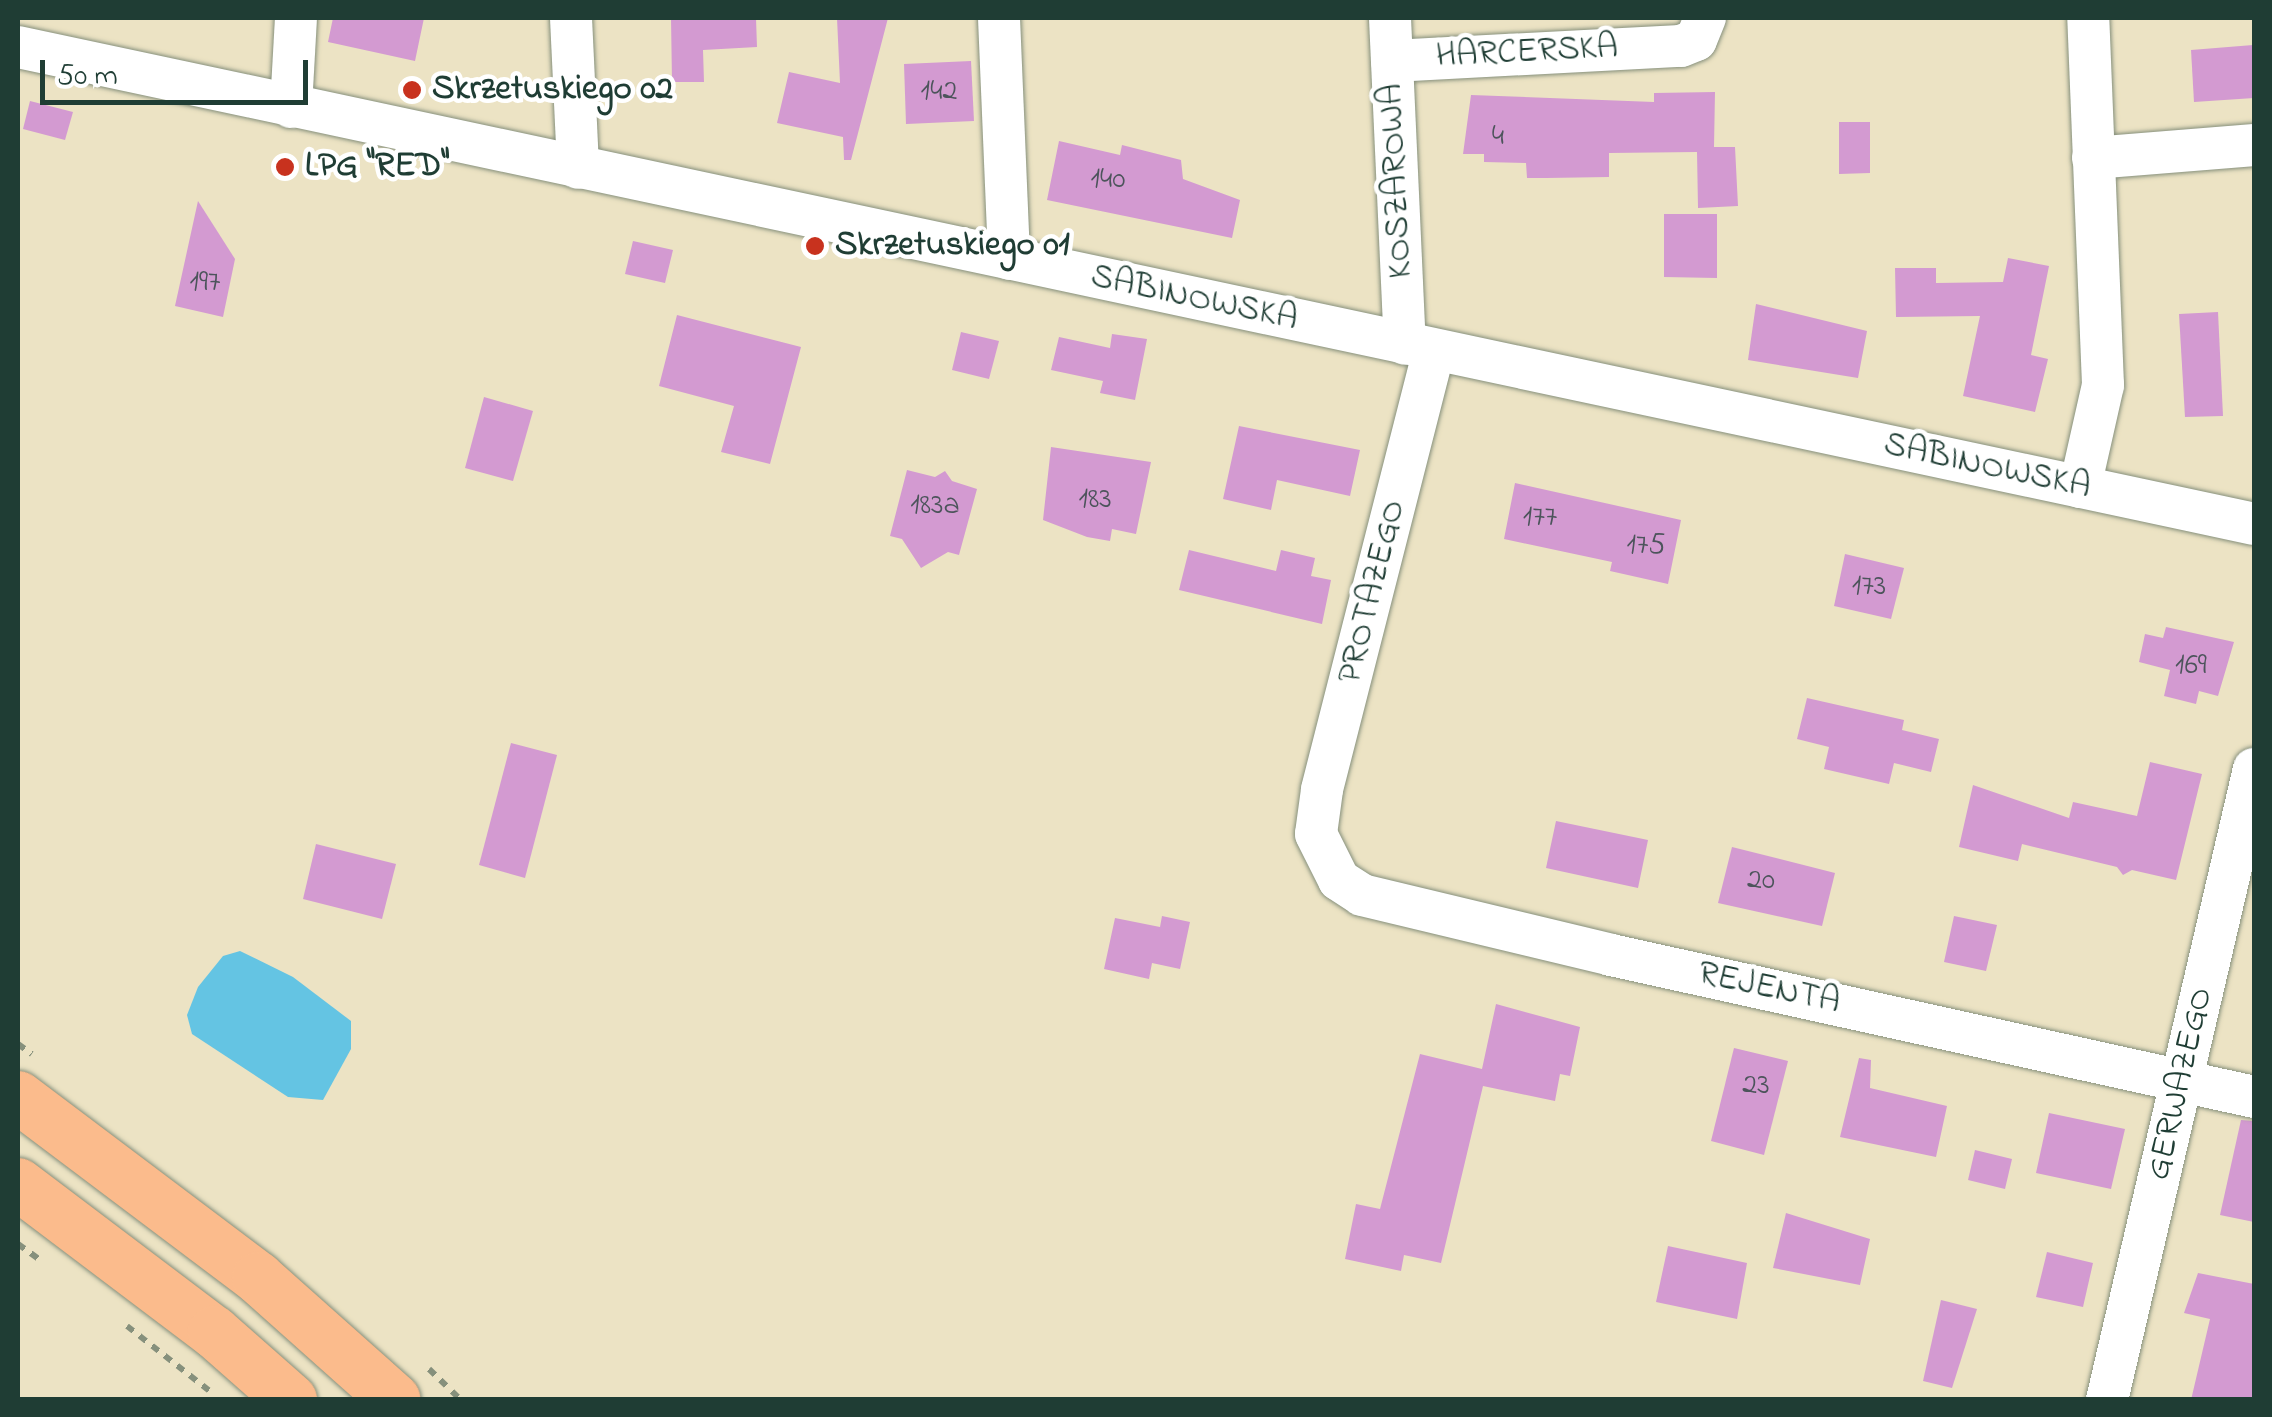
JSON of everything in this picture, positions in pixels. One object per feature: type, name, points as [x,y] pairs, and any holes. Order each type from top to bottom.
[{"type":"main road","points":[[18,1097],[258,1278],[395,1400]]},
{"type":"main road","points":[[18,1184],[214,1332],[292,1400]]},
{"type":"street","points":[[290,106],[296,18]]},
{"type":"street","points":[[572,18],[578,168]]},
{"type":"street","points":[[999,18],[1009,259]]},
{"type":"street","name":"KOSZAROWA","points":[[1390,18],[1419,347]]},
{"type":"street","name":"HARCERSKA","points":[[1392,61],[1681,46],[1696,40],[1706,18]]},
{"type":"street","points":[[2080,487],[2102,385],[2088,18]]},
{"type":"street","name":"SABINOWSKA","points":[[18,47],[2254,524]]},
{"type":"street","points":[[2094,158],[2254,145]]},
{"type":"street","name":"PROTAZEGO","points":[[1316,834],[1419,347]]},
{"type":"street","name":"GERWAZEGO","points":[[2108,1400],[2254,769]]},
{"type":"street","name":"REJENTA","points":[[1316,834],[1324,863],[1362,895],[2254,1096]]},
{"type":"path","points":[[18,1244],[45,1264]]},
{"type":"path","points":[[116,1317],[220,1400]]},
{"type":"water","points":[[240,951],[293,977],[351,1021],[351,1049],[323,1100],[288,1097],[192,1034],[187,1015],[198,987],[223,956]]},
{"type":"building","points":[[333,18],[424,18],[415,61],[328,42]]},
{"type":"building","points":[[671,18],[756,18],[757,47],[703,50],[704,82],[672,82]]},
{"type":"building","points":[[837,18],[888,18],[851,160],[844,160],[843,137],[777,123],[789,72],[840,83]]},
{"type":"building","points":[[2253,45],[2254,98],[2194,102],[2191,50]]},
{"type":"building","points":[[971,61],[974,121],[906,124],[904,64]]},
{"type":"building","points":[[1715,92],[1714,147],[1735,147],[1738,206],[1698,208],[1697,152],[1609,153],[1609,177],[1546,178],[1527,178],[1526,163],[1484,162],[1484,154],[1463,154],[1471,95],[1654,102],[1654,93]]},
{"type":"building","points":[[30,101],[73,112],[65,140],[23,129]]},
{"type":"building","points":[[1839,122],[1870,122],[1870,173],[1839,174]]},
{"type":"building","points":[[1059,141],[1120,155],[1122,145],[1181,160],[1183,179],[1240,200],[1232,238],[1047,200]]},
{"type":"building","points":[[198,201],[235,259],[223,317],[175,306]]},
{"type":"building","points":[[1664,214],[1717,214],[1717,278],[1664,277]]},
{"type":"building","points":[[633,241],[673,250],[665,283],[625,274]]},
{"type":"building","points":[[2008,258],[2049,266],[2031,355],[2048,359],[2035,412],[1963,396],[1980,316],[1896,317],[1895,268],[1936,268],[1936,283],[2003,282]]},
{"type":"building","points":[[1756,304],[1867,331],[1858,378],[1748,360]]},
{"type":"building","points":[[2218,312],[2223,416],[2185,417],[2179,314]]},
{"type":"building","points":[[677,315],[801,347],[770,464],[721,452],[734,406],[659,386]]},
{"type":"building","points":[[961,332],[999,341],[989,379],[952,370]]},
{"type":"building","points":[[1112,334],[1147,339],[1135,400],[1100,393],[1103,381],[1051,370],[1059,337],[1110,348]]},
{"type":"building","points":[[484,397],[533,411],[513,481],[465,468]]},
{"type":"building","points":[[1239,426],[1360,450],[1350,496],[1277,480],[1271,510],[1223,499]]},
{"type":"building","points":[[1051,447],[1151,462],[1136,534],[1112,529],[1110,541],[1087,537],[1043,520]]},
{"type":"building","points":[[907,470],[935,477],[945,471],[952,481],[977,489],[959,555],[948,552],[921,568],[902,539],[890,536]]},
{"type":"building","points":[[1515,483],[1681,520],[1668,584],[1610,571],[1612,562],[1504,539]]},
{"type":"building","points":[[1189,550],[1276,571],[1281,550],[1315,558],[1311,576],[1331,580],[1322,624],[1179,590]]},
{"type":"building","points":[[1845,554],[1904,568],[1891,619],[1834,606]]},
{"type":"building","points":[[2166,627],[2234,642],[2218,696],[2199,691],[2196,704],[2164,696],[2170,670],[2139,662],[2145,634],[2163,638]]},
{"type":"building","points":[[1807,698],[1904,720],[1902,730],[1939,739],[1931,772],[1894,763],[1889,784],[1824,769],[1829,747],[1797,739]]},
{"type":"building","points":[[511,743],[557,755],[525,878],[479,865]]},
{"type":"building","points":[[2150,762],[2202,774],[2176,880],[2132,870],[2123,875],[2117,867],[2022,844],[2018,861],[1959,847],[1973,785],[2069,818],[2073,802],[2137,816]]},
{"type":"building","points":[[1556,821],[1648,840],[1638,888],[1546,868]]},
{"type":"building","points":[[316,844],[396,864],[382,919],[303,899]]},
{"type":"building","points":[[1732,847],[1835,873],[1822,926],[1718,903]]},
{"type":"building","points":[[1162,916],[1190,922],[1180,969],[1152,963],[1149,979],[1104,969],[1115,918],[1160,927]]},
{"type":"building","points":[[1954,916],[1997,925],[1986,971],[1944,962]]},
{"type":"building","points":[[1496,1004],[1580,1027],[1570,1076],[1560,1074],[1555,1101],[1483,1086],[1441,1263],[1404,1255],[1401,1271],[1345,1259],[1356,1204],[1380,1209],[1420,1054],[1482,1069]]},
{"type":"building","points":[[1734,1048],[1788,1061],[1764,1155],[1711,1141]]},
{"type":"building","points":[[1859,1058],[1871,1060],[1870,1088],[1947,1106],[1936,1157],[1840,1137]]},
{"type":"building","points":[[2049,1113],[2125,1129],[2111,1189],[2036,1173]]},
{"type":"building","points":[[2241,1120],[2254,1121],[2254,1222],[2220,1215]]},
{"type":"building","points":[[1975,1150],[2012,1159],[2005,1189],[1968,1180]]},
{"type":"building","points":[[1786,1213],[1870,1239],[1860,1285],[1773,1268]]},
{"type":"building","points":[[1668,1246],[1747,1263],[1737,1319],[1656,1302]]},
{"type":"building","points":[[2047,1252],[2093,1263],[2083,1307],[2036,1297]]},
{"type":"building","points":[[2198,1273],[2254,1284],[2254,1400],[2191,1400],[2210,1319],[2184,1313]]},
{"type":"building","points":[[1941,1300],[1977,1309],[1952,1388],[1923,1381]]},
{"type":"place","name":"Skrzetuskiego 02","points":[[412,90]]},
{"type":"place","name":"LPG \"RED\"","points":[[285,167]]},
{"type":"place","name":"Skrzetuskiego 01","points":[[815,246]]}]
